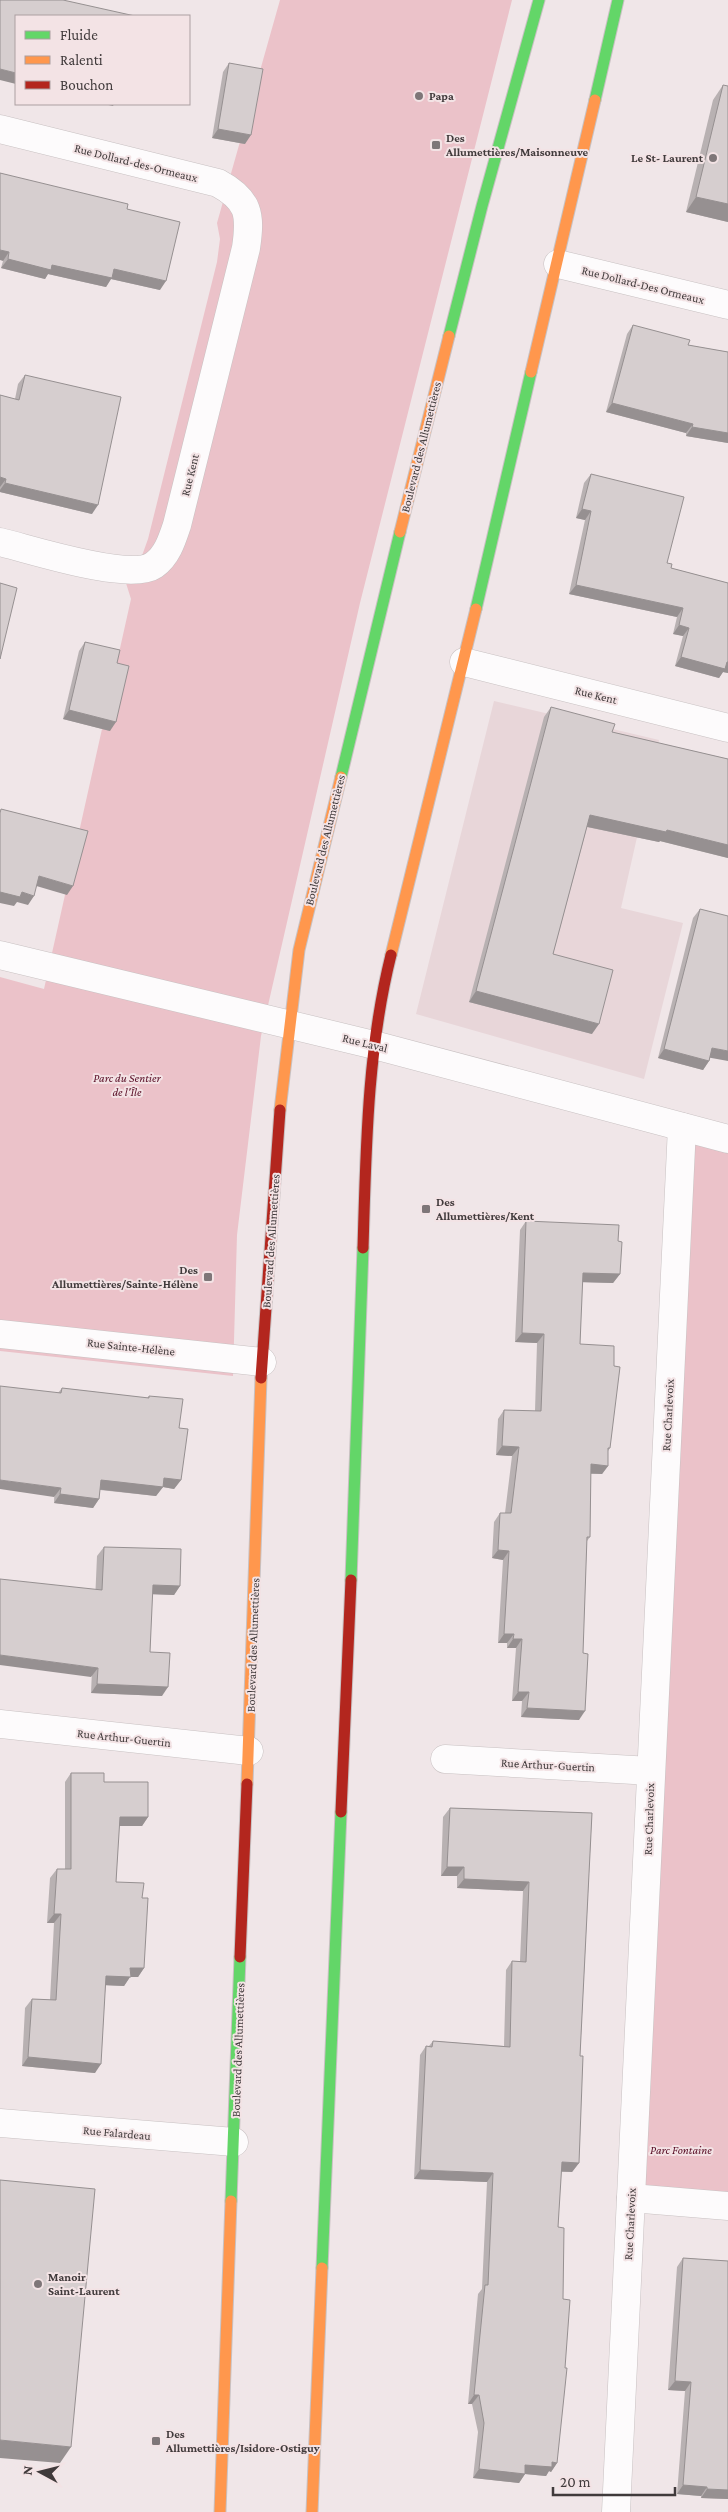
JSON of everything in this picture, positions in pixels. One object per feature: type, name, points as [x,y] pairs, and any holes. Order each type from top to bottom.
[{"type":"main road","name":"Boulevard des Allumettières","points":[[220,2512],[262,1362],[282,1078],[299,950],[388,581],[482,206],[539,0]]},
{"type":"main road","points":[[312,2512],[360,1369],[368,1100],[374,1045],[386,974],[464,662],[618,0]]},
{"type":"street","name":"Rue Dollard-des-Ormeaux","points":[[0,129],[218,183],[236,193],[246,210],[250,225]]},
{"type":"street","name":"Rue Kent","points":[[0,542],[110,569],[132,571],[154,566],[168,550],[177,526],[246,248],[250,225]]},
{"type":"street","name":"Rue Dollard-Des Ormeaux","points":[[558,264],[728,305]]},
{"type":"street","name":"Rue Kent","points":[[464,662],[728,728]]},
{"type":"street","name":"Rue Laval","points":[[0,956],[374,1045],[728,1139]]},
{"type":"street","name":"Rue Charlevoix","points":[[616,2512],[682,1127]]},
{"type":"street","name":"Rue Sainte-Hélène","points":[[0,1334],[262,1362]]},
{"type":"street","name":"Rue Arthur-Guertin","points":[[0,1724],[249,1751]]},
{"type":"street","name":"Rue Arthur-Guertin","points":[[445,1759],[651,1771]]},
{"type":"street","name":"Rue Falardeau","points":[[0,2123],[234,2142]]},
{"type":"street","points":[[631,2198],[728,2206]]},
{"type":"shaded area","points":[[494,701],[659,740],[621,908],[683,923],[644,1079],[416,1014]]},
{"type":"green space","name":"Parc du Sentier de l'Île","points":[[280,0],[512,0],[360,603],[261,1036],[237,1235],[233,1376],[0,1351],[0,977],[44,989],[131,599],[125,580],[139,564],[148,539],[217,262],[220,239],[217,223]]},
{"type":"green space","name":"Parc Fontaine","points":[[682,1127],[728,1139],[728,2205],[631,2198]]},
{"type":"building","points":[[0,0],[63,0],[130,15],[15,15],[15,73],[0,69]]},
{"type":"building","points":[[229,63],[263,69],[251,135],[218,129]]},
{"type":"building","name":"Le St- Laurent","points":[[723,85],[728,86],[728,204],[696,197]]},
{"type":"building","points":[[0,173],[128,204],[127,209],[180,222],[166,281],[114,269],[112,278],[52,265],[51,270],[8,259],[9,252],[0,250]]},
{"type":"building","points":[[633,325],[690,340],[688,345],[728,352],[728,433],[692,427],[693,424],[612,403]]},
{"type":"building","points":[[25,375],[121,397],[98,505],[5,483],[6,479],[0,477],[0,395],[19,400]]},
{"type":"building","points":[[591,474],[684,497],[667,563],[672,564],[671,568],[728,583],[728,662],[725,669],[681,657],[689,628],[679,625],[683,608],[576,585],[591,511],[582,509]]},
{"type":"building","points":[[0,583],[17,588],[0,659]]},
{"type":"building","points":[[85,642],[120,650],[117,663],[129,666],[116,722],[69,710]]},
{"type":"building","points":[[551,707],[615,724],[612,732],[728,759],[728,845],[667,830],[666,832],[590,815],[553,954],[613,970],[599,1024],[476,991]]},
{"type":"building","points":[[1,809],[88,831],[73,886],[39,876],[34,896],[22,892],[20,897],[0,892]]},
{"type":"building","points":[[700,909],[728,916],[728,1051],[712,1048],[709,1061],[664,1049]]},
{"type":"building","points":[[526,1221],[619,1225],[618,1241],[622,1242],[620,1274],[583,1273],[580,1344],[614,1346],[614,1366],[620,1367],[610,1448],[608,1448],[608,1466],[591,1464],[590,1537],[587,1537],[583,1653],[588,1654],[585,1711],[527,1708],[529,1692],[518,1692],[522,1639],[513,1639],[514,1634],[504,1634],[509,1551],[498,1550],[500,1513],[511,1513],[519,1447],[502,1446],[504,1410],[541,1411],[544,1334],[522,1333]]},
{"type":"building","points":[[0,1386],[61,1393],[62,1388],[149,1398],[149,1396],[183,1399],[179,1428],[188,1429],[181,1480],[164,1478],[163,1487],[101,1480],[99,1499],[60,1494],[61,1488],[0,1480]]},
{"type":"building","points":[[104,1547],[181,1549],[180,1586],[153,1585],[150,1652],[170,1653],[168,1687],[97,1684],[98,1668],[0,1655],[0,1579],[102,1590]]},
{"type":"building","points":[[71,1773],[104,1773],[104,1782],[148,1782],[148,1817],[120,1817],[116,1882],[144,1883],[142,1898],[148,1898],[144,1968],[130,1968],[131,1977],[106,1976],[101,2064],[28,2057],[32,1999],[56,2000],[61,1914],[54,1914],[57,1869],[71,1869]]},
{"type":"building","points":[[450,1808],[592,1813],[580,2056],[583,2056],[579,2163],[562,2162],[558,2227],[564,2228],[563,2299],[570,2300],[565,2368],[567,2368],[557,2463],[552,2462],[552,2467],[525,2465],[525,2474],[479,2469],[484,2423],[479,2395],[474,2395],[485,2285],[488,2285],[493,2173],[420,2170],[426,2046],[432,2047],[433,2041],[510,2047],[512,1961],[526,1962],[529,1882],[464,1879],[464,1867],[447,1867]]},
{"type":"building","name":"Manoir Saint-Laurent","points":[[0,2180],[95,2189],[71,2447],[0,2440]]},
{"type":"building","points":[[683,2258],[728,2261],[728,2490],[683,2485],[691,2382],[675,2381]]},
{"type":"traffic: fast","points":[[449,336],[482,206],[539,0]]},
{"type":"traffic: fast","points":[[595,100],[618,0]]},
{"type":"traffic: fast","points":[[476,609],[531,372]]},
{"type":"traffic: fast","points":[[341,777],[400,532]]},
{"type":"traffic: fast","points":[[351,1580],[363,1248]]},
{"type":"traffic: fast","points":[[322,2268],[341,1812]]},
{"type":"traffic: fast","points":[[231,2201],[240,1957]]},
{"type":"traffic: slow","points":[[531,372],[595,100]]},
{"type":"traffic: slow","points":[[400,532],[449,336]]},
{"type":"traffic: slow","points":[[391,955],[476,609]]},
{"type":"traffic: slow","points":[[280,1110],[299,950],[341,777]]},
{"type":"traffic: slow","points":[[247,1784],[261,1378]]},
{"type":"traffic: slow","points":[[220,2512],[231,2201]]},
{"type":"traffic: slow","points":[[312,2512],[322,2268]]},
{"type":"traffic: jam","points":[[363,1248],[372,1064],[383,991],[391,955]]},
{"type":"traffic: jam","points":[[261,1378],[280,1110]]},
{"type":"traffic: jam","points":[[341,1812],[351,1580]]},
{"type":"traffic: jam","points":[[240,1957],[247,1784]]},
{"type":"place","name":"Papa","points":[[419,96]]},
{"type":"place","name":"Des Allumettières/Maisonneuve","points":[[436,145]]},
{"type":"place","name":"Le St- Laurent","points":[[713,158]]},
{"type":"place","name":"Des Allumettières/Kent","points":[[426,1209]]},
{"type":"place","name":"Des Allumettières/Sainte-Hélène","points":[[208,1277]]},
{"type":"place","name":"Manoir Saint-Laurent","points":[[38,2284]]},
{"type":"place","name":"Des Allumettières/Isidore-Ostiguy","points":[[156,2441]]}]
